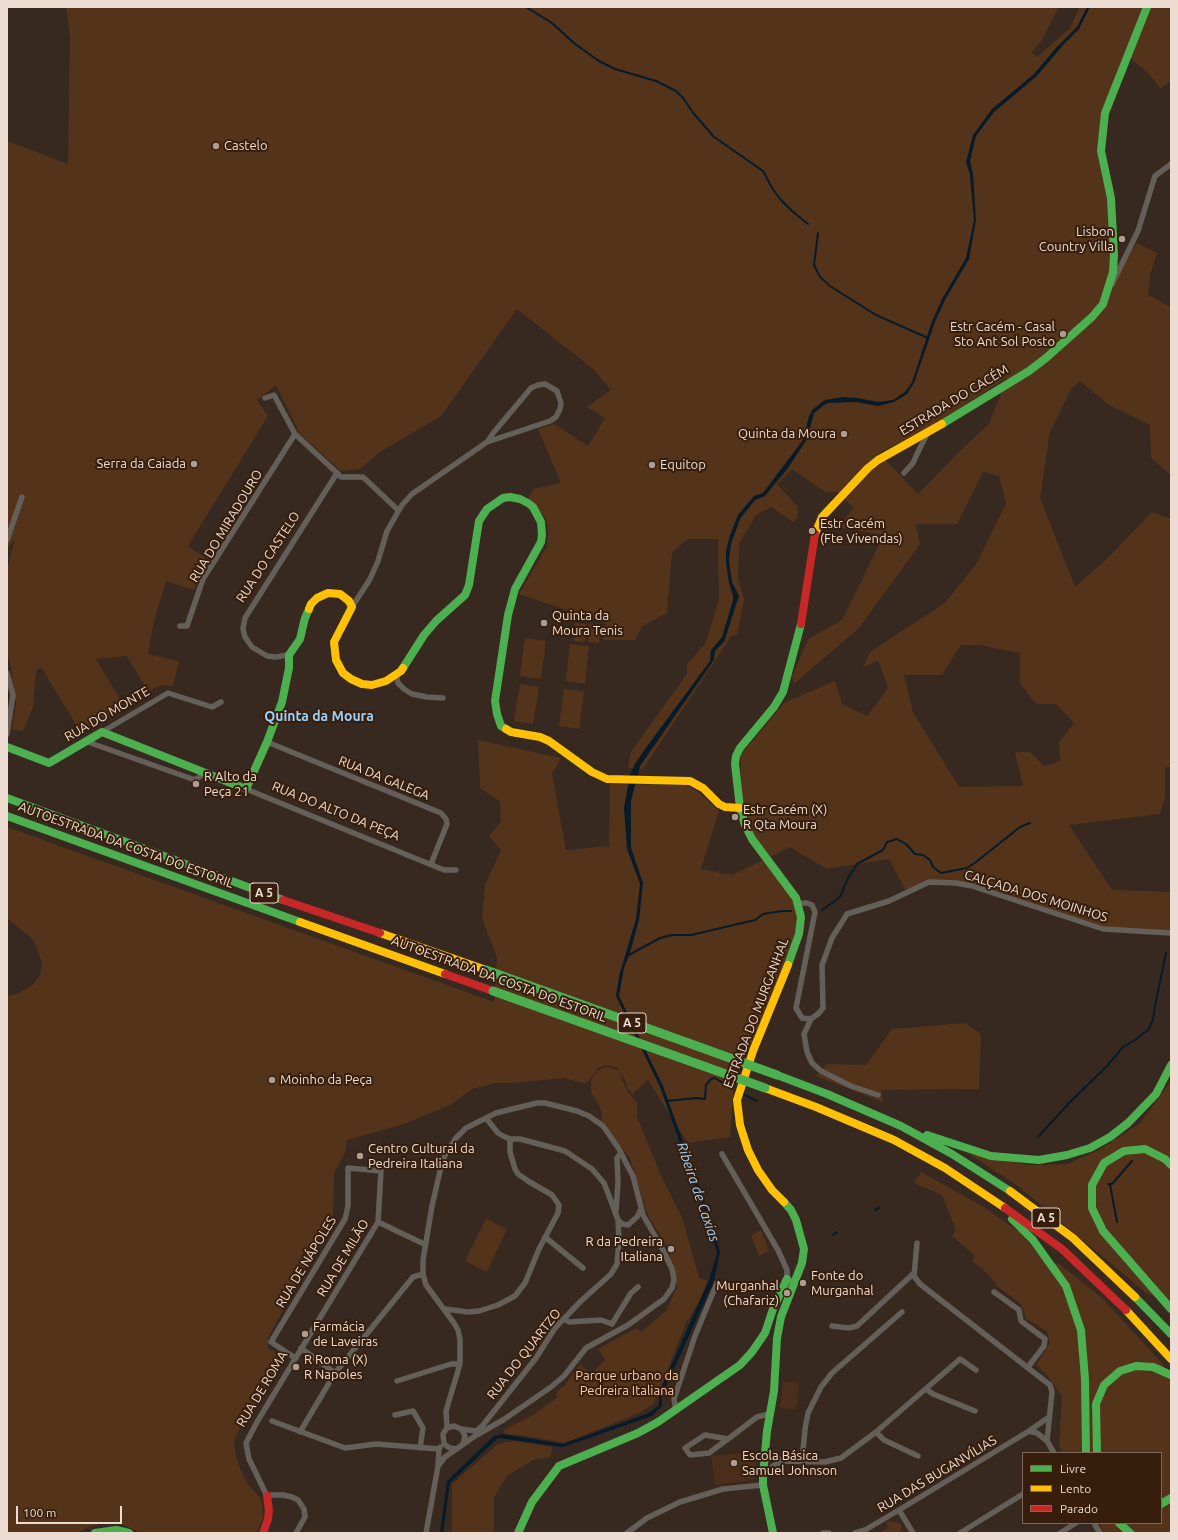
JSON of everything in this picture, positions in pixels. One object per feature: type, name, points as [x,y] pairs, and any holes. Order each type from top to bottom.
[{"type":"main road","name":"ESTRADA DO CACÉM","points":[[740,808],[735,764],[736,756],[740,748],[774,707],[783,692],[800,634],[818,525],[822,517],[873,464],[887,454],[928,432],[1029,371],[1092,317],[1103,304],[1113,272],[1114,255],[1111,198],[1101,151],[1105,113],[1147,7]]},
{"type":"main road","points":[[246,789],[267,742],[282,702],[289,668],[289,655],[300,639],[308,610],[317,598],[328,593],[340,594],[349,601],[352,607],[334,642],[334,654],[338,666],[343,673],[362,684],[380,683],[396,675],[401,671],[424,635],[436,621],[462,598],[467,591],[480,521],[487,509],[494,502],[510,497],[520,499],[528,503],[533,508],[541,522],[542,535],[541,542],[515,589],[508,615],[495,701],[498,721],[501,726],[511,732],[540,737],[549,741],[597,775],[607,779],[690,781],[704,788],[719,804],[740,808]]},
{"type":"main road","name":"RUA DO MONTE","points":[[7,748],[49,763],[102,732]]},
{"type":"main road","name":"RUA DO ALTO DA PEÇA","points":[[102,732],[246,789]]},
{"type":"main road","name":"AUTOESTRADA DA COSTA DO ESTORIL","points":[[7,798],[265,894],[486,970],[777,1075],[827,1094],[901,1126],[952,1154],[1002,1185],[1072,1238],[1131,1293],[1171,1334]]},
{"type":"main road","name":"ESTRADA DO MURGANHAL","points":[[740,808],[745,825],[752,839],[792,892],[798,903],[801,917],[800,934],[753,1051],[737,1100],[740,1125],[748,1150],[765,1180],[791,1210],[801,1236],[804,1258],[791,1280],[779,1322],[774,1391],[769,1414],[763,1481],[773,1533]]},
{"type":"main road","name":"AUTOESTRADA DA COSTA DO ESTORIL","points":[[7,816],[765,1088],[816,1107],[894,1140],[945,1168],[992,1199],[1062,1249],[1120,1304],[1171,1359]]},
{"type":"main road","points":[[901,1126],[990,1156],[1039,1160],[1067,1155],[1090,1148],[1110,1137],[1128,1123],[1156,1094],[1171,1065]]},
{"type":"main road","points":[[1171,1165],[1165,1159],[1145,1149],[1124,1151],[1104,1163],[1092,1185],[1092,1208],[1103,1231],[1171,1310]]},
{"type":"main road","points":[[992,1199],[1033,1240],[1066,1286],[1081,1330],[1085,1379],[1086,1452]]},
{"type":"main road","points":[[518,1533],[532,1502],[556,1468],[638,1433],[676,1411],[740,1365],[752,1352],[765,1333],[773,1309],[791,1280]]},
{"type":"main road","points":[[1098,1452],[1096,1404],[1104,1385],[1120,1371],[1136,1366],[1153,1367],[1171,1375]]},
{"type":"main road","name":"RUA DE ROMA","points":[[263,1533],[268,1519],[269,1510],[266,1496]]},
{"type":"main road","points":[[1162,1503],[1171,1498]]},
{"type":"main road","points":[[1120,1524],[1130,1533]]},
{"type":"main road","points":[[95,1533],[116,1530],[129,1533]]},
{"type":"street","points":[[1108,291],[1138,231],[1154,176],[1171,164]]},
{"type":"street","points":[[352,607],[370,579],[388,531],[398,510],[412,494],[487,442],[550,421],[556,417],[561,403],[557,391],[545,384],[531,388],[487,442]]},
{"type":"street","points":[[264,398],[274,395],[295,434],[337,474],[341,477],[363,476],[398,510]]},
{"type":"street","points":[[904,473],[913,463],[928,432]]},
{"type":"street","name":"RUA DO MIRADOURO","points":[[180,626],[187,626],[203,579],[295,434]]},
{"type":"street","name":"RUA DO CASTELO","points":[[289,655],[274,657],[267,656],[252,647],[244,633],[245,618],[337,474]]},
{"type":"street","points":[[7,540],[22,497]]},
{"type":"street","points":[[7,673],[12,695],[7,734]]},
{"type":"street","points":[[396,675],[398,682],[404,689],[412,694],[442,698]]},
{"type":"street","name":"RUA DO MONTE","points":[[102,732],[168,693],[212,707],[220,702]]},
{"type":"street","points":[[86,741],[195,780],[206,772]]},
{"type":"street","name":"RUA DA GALEGA","points":[[267,742],[441,813],[446,819],[447,824],[431,864]]},
{"type":"street","name":"RUA DO ALTO DA PEÇA","points":[[246,789],[444,870],[456,870]]},
{"type":"street","name":"CALÇADA DOS MOINHOS","points":[[878,1095],[851,1086],[820,1071],[812,1063],[806,1052],[804,1034],[811,1019],[823,1008],[822,965],[832,938],[847,914],[889,901],[930,882],[956,883],[972,886],[1103,930],[1171,933]]},
{"type":"street","points":[[798,903],[807,903],[812,905],[815,912],[796,1008],[802,1018],[811,1019]]},
{"type":"street","points":[[438,1466],[445,1457],[457,1448],[503,1420],[551,1387],[564,1376],[586,1348],[628,1325],[664,1299],[672,1288],[674,1279],[672,1269],[663,1250],[646,1223],[633,1176],[621,1153],[603,1126],[596,1120],[577,1111],[553,1104],[537,1103],[496,1113],[466,1128],[448,1149],[440,1171],[424,1244],[423,1274],[426,1285],[445,1309],[458,1330],[460,1339],[460,1364],[446,1411],[447,1428],[443,1434],[444,1444]]},
{"type":"street","points":[[445,1309],[468,1312],[479,1311],[498,1305],[515,1296],[525,1283],[545,1237],[558,1213],[558,1205],[552,1195],[518,1174],[510,1152],[510,1140],[498,1133],[486,1118]]},
{"type":"street","name":"RUA DO QUARTZO","points":[[461,1429],[476,1431],[483,1425],[536,1358],[555,1328],[612,1274],[618,1257],[618,1220],[604,1183],[598,1175],[572,1155],[554,1148],[520,1140],[510,1140]]},
{"type":"street","points":[[615,1213],[618,1182],[617,1158],[621,1153]]},
{"type":"street","points":[[722,1154],[778,1250],[791,1280]]},
{"type":"street","name":"RUA DE NÁPOLES","points":[[295,1358],[271,1342],[345,1219],[348,1206],[348,1168],[381,1171]]},
{"type":"street","name":"RUA DE MILÃO","points":[[301,1348],[378,1222],[381,1171]]},
{"type":"street","points":[[618,1220],[622,1224],[628,1225],[637,1217],[641,1208]]},
{"type":"street","points":[[378,1222],[424,1244]]},
{"type":"street","points":[[545,1237],[584,1268]]},
{"type":"street","points":[[917,1243],[914,1273],[917,1280],[925,1288],[1050,1385],[1052,1392],[1047,1441]]},
{"type":"street","points":[[832,1326],[850,1328],[857,1326],[914,1273]]},
{"type":"street","points":[[300,1432],[335,1373],[413,1277],[423,1274]]},
{"type":"street","points":[[676,1411],[674,1399],[695,1336],[717,1283]]},
{"type":"street","points":[[612,1324],[631,1293],[638,1287]]},
{"type":"street","points":[[994,1292],[1019,1310],[1021,1321],[1045,1339],[1044,1346],[1028,1367]]},
{"type":"street","points":[[802,1462],[808,1414],[821,1387],[832,1373],[902,1312]]},
{"type":"street","points":[[564,1319],[569,1322],[601,1320],[612,1324],[616,1331]]},
{"type":"street","points":[[301,1348],[335,1373]]},
{"type":"street","name":"RUA DE ROMA","points":[[266,1496],[249,1459],[246,1443],[301,1348]]},
{"type":"street","points":[[627,1533],[647,1518],[680,1502],[723,1489],[763,1481],[773,1466],[782,1461],[825,1462],[841,1458],[876,1432],[960,1359],[976,1370]]},
{"type":"street","points":[[397,1381],[451,1364],[460,1364]]},
{"type":"street","points":[[926,1389],[933,1394],[975,1411]]},
{"type":"street","points":[[395,1414],[413,1411],[423,1428],[420,1448]]},
{"type":"street","points":[[728,1439],[705,1435],[685,1448],[690,1455],[705,1454],[712,1451],[728,1439],[757,1417],[769,1414]]},
{"type":"street","name":"RUA DAS BUGANVÍLIAS","points":[[855,1533],[865,1530],[1029,1431],[1049,1417]]},
{"type":"street","points":[[272,1421],[345,1448],[376,1444],[438,1449],[444,1444]]},
{"type":"street","points":[[447,1428],[454,1426],[461,1429],[465,1436],[463,1444]]},
{"type":"street","points":[[1029,1431],[1037,1433],[1047,1441],[1053,1452]]},
{"type":"street","points":[[876,1432],[884,1440],[918,1456]]},
{"type":"street","points":[[444,1444],[450,1448],[457,1448]]},
{"type":"street","points":[[426,1533],[438,1466],[438,1449]]},
{"type":"street","points":[[765,1449],[782,1461]]},
{"type":"street","points":[[266,1496],[283,1495],[292,1497],[302,1504],[306,1513],[296,1533]]},
{"type":"street","points":[[960,1533],[1022,1495]]},
{"type":"street","points":[[898,1510],[913,1533]]},
{"type":"street","points":[[1060,1533],[1074,1524]]},
{"type":"street","points":[[1095,1524],[1100,1533]]},
{"type":"street","points":[[823,1533],[829,1533]]},
{"type":"shaded area","points":[[783,1381],[799,1383],[796,1409],[780,1408]]},
{"type":"shaded area","name":"Escola Básica Samuel Johnson","points":[[757,1452],[754,1478],[748,1481],[715,1485],[711,1456]]},
{"type":"green space","name":"Parque urbano da Pedreira Italiana","points":[[66,7],[1059,7],[1041,42],[1031,52],[1037,57],[1070,28],[1080,7],[1171,7],[1171,80],[1161,89],[1148,73],[1128,56],[1105,113],[1101,151],[1111,198],[1113,272],[1125,260],[1137,243],[1157,253],[1150,275],[1148,295],[1171,307],[1171,475],[1151,458],[1150,425],[1109,405],[1080,381],[1071,389],[1050,432],[1040,498],[1075,587],[1107,559],[1152,512],[1171,519],[1171,767],[1165,767],[1165,797],[1160,814],[1069,825],[1112,890],[1171,892],[1171,933],[1103,929],[956,883],[930,882],[907,893],[889,859],[827,869],[790,847],[766,859],[792,892],[801,922],[753,1051],[737,1043],[730,1137],[688,1143],[648,1080],[632,1094],[627,1087],[624,1077],[619,1072],[627,1091],[637,1103],[637,1117],[662,1178],[682,1217],[699,1278],[708,1281],[698,1303],[686,1323],[654,1403],[642,1412],[564,1443],[505,1434],[504,1430],[533,1415],[557,1398],[557,1391],[564,1386],[580,1364],[591,1374],[605,1360],[598,1349],[636,1328],[641,1332],[666,1311],[677,1288],[667,1246],[648,1216],[630,1158],[601,1123],[602,1114],[600,1107],[591,1092],[591,1079],[597,1071],[605,1067],[619,1071],[617,1067],[605,1065],[598,1068],[586,1084],[564,1078],[512,1083],[495,1083],[472,1089],[450,1105],[407,1123],[347,1140],[345,1153],[334,1173],[333,1215],[268,1338],[268,1349],[283,1355],[283,1363],[244,1419],[234,1441],[236,1457],[241,1471],[248,1484],[260,1498],[262,1503],[263,1519],[256,1533],[141,1533],[124,1525],[112,1523],[88,1527],[78,1533],[7,1533],[7,996],[17,994],[33,985],[40,975],[42,963],[35,943],[7,918],[7,827],[494,1002],[497,958],[482,918],[485,885],[501,850],[489,836],[501,822],[500,801],[480,788],[478,740],[561,758],[552,774],[566,850],[609,846],[610,784],[684,785],[696,790],[719,811],[701,869],[732,875],[765,859],[740,808],[741,755],[784,703],[835,681],[842,704],[867,716],[888,688],[878,660],[863,668],[870,652],[945,603],[977,563],[1006,503],[999,476],[983,472],[957,524],[916,524],[920,544],[859,628],[794,684],[792,677],[808,639],[842,620],[884,535],[837,527],[854,508],[837,492],[825,492],[792,469],[777,484],[797,506],[798,517],[793,522],[771,507],[756,515],[739,544],[738,579],[744,599],[737,635],[732,635],[643,769],[628,768],[631,752],[687,674],[687,664],[705,644],[719,600],[718,539],[688,539],[672,552],[667,613],[642,626],[635,640],[603,640],[606,623],[519,594],[547,546],[548,531],[546,519],[537,507],[528,499],[533,489],[561,483],[538,429],[554,424],[588,446],[605,418],[587,407],[611,390],[592,368],[517,309],[441,416],[380,452],[360,469],[341,471],[300,434],[276,385],[257,400],[268,416],[188,546],[210,561],[197,582],[194,590],[166,581],[154,621],[148,654],[179,661],[173,686],[161,685],[148,691],[127,656],[96,659],[124,706],[81,733],[41,667],[36,671],[33,707],[23,731],[12,729],[16,704],[11,668],[7,653],[7,570],[15,538],[7,550],[7,141],[68,164],[70,36]],"holes":[[[1007,378],[989,424],[918,494],[879,453],[928,428]],[[961,645],[979,645],[1020,653],[1020,683],[1036,704],[1056,704],[1074,723],[1059,743],[1060,761],[1044,766],[1030,752],[1015,752],[1023,786],[959,787],[913,712],[904,675],[942,675]]]},
{"type":"green space","points":[[575,623],[586,624],[585,642],[574,641]]},
{"type":"green space","points":[[589,624],[601,625],[599,643],[588,642]]},
{"type":"green space","points":[[525,638],[546,641],[541,679],[520,676]]},
{"type":"green space","points":[[570,644],[589,646],[585,684],[566,681]]},
{"type":"green space","points":[[520,684],[539,687],[533,724],[514,721]]},
{"type":"green space","points":[[564,689],[584,691],[579,729],[559,726]]},
{"type":"green space","points":[[965,1023],[981,1034],[979,1089],[881,1090],[883,1102],[816,1076],[827,1064],[866,1065],[892,1029]]},
{"type":"green space","points":[[1171,1081],[1171,1306],[1145,1292],[1018,1186],[969,1154],[1028,1165],[1067,1164],[1101,1149],[1140,1123]]},
{"type":"green space","points":[[921,1172],[982,1206],[1022,1234],[1046,1265],[1058,1263],[1101,1297],[1161,1362],[1171,1376],[1171,1533],[1104,1533],[1100,1524],[1162,1524],[1162,1452],[1062,1452],[1059,1446],[1062,1396],[1047,1375],[1036,1365],[1050,1343],[1047,1331],[1026,1319],[1021,1304],[998,1287],[987,1273],[972,1261],[975,1256],[952,1236],[956,1230],[942,1195],[914,1183]]},
{"type":"green space","points":[[486,1219],[507,1229],[487,1272],[465,1261]]},
{"type":"green space","points":[[761,1230],[769,1251],[759,1256],[751,1235]]},
{"type":"green space","points":[[514,1441],[552,1447],[551,1457],[533,1460],[507,1476],[494,1498],[494,1533],[452,1533],[452,1484],[498,1444]]},
{"type":"green space","points":[[889,1521],[899,1523],[902,1526],[900,1533],[879,1533],[887,1529],[887,1523]]},
{"type":"water","name":"Ribeira de Caxias","points":[[1087,7],[1090,7],[1079,29],[1037,76],[994,112],[976,136],[970,161],[973,174],[976,220],[969,259],[945,300],[935,322],[914,383],[907,394],[894,402],[878,406],[856,402],[827,403],[814,413],[807,439],[788,468],[765,496],[755,500],[740,519],[731,544],[729,561],[732,582],[739,596],[724,642],[715,651],[714,660],[640,766],[631,801],[631,848],[643,883],[639,920],[630,953],[624,968],[619,996],[663,1086],[710,1217],[720,1252],[714,1281],[662,1395],[662,1406],[652,1416],[563,1447],[498,1438],[450,1483],[443,1533],[440,1533],[447,1481],[494,1436],[502,1434],[563,1444],[649,1413],[659,1405],[659,1393],[709,1280],[717,1253],[707,1219],[660,1087],[616,996],[619,976],[636,919],[640,884],[627,849],[624,808],[630,775],[645,749],[710,661],[711,650],[722,637],[733,600],[726,563],[726,551],[730,535],[738,515],[754,496],[763,493],[803,440],[809,416],[813,409],[825,400],[843,397],[879,402],[893,400],[905,392],[912,382],[932,321],[942,299],[966,258],[974,220],[970,175],[966,162],[973,135],[992,109],[1034,74],[1056,48],[1077,27]]},
{"type":"waterway","points":[[526,7],[552,23],[575,44],[599,61],[615,69],[656,81],[676,91],[714,137],[763,171],[772,188],[781,200],[808,224]]},
{"type":"waterway","points":[[818,233],[814,265],[820,277],[830,286],[876,315],[928,338]]},
{"type":"waterway","points":[[822,910],[840,897],[848,878],[857,864],[883,850],[887,842],[897,839],[906,844],[915,854],[923,855],[930,860],[933,867],[941,873],[967,868],[1020,827],[1030,823]]},
{"type":"waterway","points":[[627,956],[660,938],[672,935],[691,935],[755,920],[763,914],[791,911]]},
{"type":"waterway","points":[[1038,1137],[1070,1102],[1107,1066],[1123,1047],[1148,1030],[1153,1020],[1166,953]]},
{"type":"waterway","points":[[667,1101],[697,1098],[705,1099],[706,1085],[711,1079],[715,1078],[731,1088]]},
{"type":"waterway","points":[[743,1094],[757,1101]]},
{"type":"waterway","points":[[1108,1184],[1112,1184],[1132,1161]]},
{"type":"waterway","points":[[1110,1185],[1117,1222]]},
{"type":"waterway","points":[[875,1210],[879,1208]]},
{"type":"waterway","points":[[833,1235],[837,1232]]},
{"type":"traffic: fast","points":[[942,424],[1029,371],[1092,317],[1103,304],[1113,272],[1114,255],[1111,198],[1101,151],[1105,113],[1147,7]]},
{"type":"traffic: fast","points":[[403,668],[424,635],[436,621],[465,595],[469,585],[479,521],[487,509],[503,498],[510,497],[520,499],[528,503],[533,507],[541,522],[542,535],[541,542],[515,589],[508,615],[495,701],[501,726],[506,729]]},
{"type":"traffic: fast","points":[[7,747],[49,763],[102,732],[246,789],[267,742],[282,702],[289,668],[289,655],[300,639],[305,618],[309,609]]},
{"type":"traffic: fast","points":[[788,965],[799,934],[801,917],[796,898],[752,839],[745,825],[740,808],[735,764],[736,756],[740,748],[774,707],[783,692],[801,624]]},
{"type":"traffic: fast","points":[[7,798],[283,900]]},
{"type":"traffic: fast","points":[[7,816],[300,922]]},
{"type":"traffic: fast","points":[[486,970],[777,1075]]},
{"type":"traffic: fast","points":[[493,991],[765,1088]]},
{"type":"traffic: fast","points":[[927,1135],[991,1156],[1039,1160],[1067,1155],[1090,1148],[1110,1137],[1128,1123],[1156,1094],[1171,1065]]},
{"type":"traffic: fast","points":[[777,1075],[827,1094],[901,1126],[952,1154],[1010,1191]]},
{"type":"traffic: fast","points":[[1171,1165],[1165,1159],[1145,1149],[1124,1151],[1104,1163],[1092,1185],[1092,1208],[1103,1231],[1171,1309]]},
{"type":"traffic: fast","points":[[773,1533],[763,1485],[763,1476],[767,1431],[774,1391],[777,1338],[781,1317],[802,1263],[804,1249],[796,1220],[791,1210],[784,1202]]},
{"type":"traffic: fast","points":[[1012,1219],[1033,1240],[1066,1286],[1081,1330],[1085,1379],[1086,1452]]},
{"type":"traffic: fast","points":[[518,1533],[532,1502],[559,1466],[638,1433],[658,1422],[740,1365],[752,1352],[765,1333],[773,1309],[787,1279]]},
{"type":"traffic: fast","points":[[1135,1297],[1171,1334]]},
{"type":"traffic: fast","points":[[1097,1452],[1096,1404],[1104,1385],[1120,1371],[1136,1366],[1153,1367],[1171,1375]]},
{"type":"traffic: fast","points":[[1162,1503],[1171,1498]]},
{"type":"traffic: fast","points":[[1120,1524],[1130,1533]]},
{"type":"traffic: fast","points":[[95,1533],[116,1530],[129,1533]]},
{"type":"traffic: slow","points":[[815,534],[822,517],[868,468],[878,460],[942,424]]},
{"type":"traffic: slow","points":[[309,609],[311,604],[317,598],[328,593],[340,594],[349,601],[352,607],[334,642],[336,660],[343,673],[351,679],[362,684],[372,685],[386,681],[403,668]]},
{"type":"traffic: slow","points":[[506,729],[511,732],[540,737],[549,741],[592,772],[607,779],[690,781],[703,788],[719,804],[725,807],[740,808]]},
{"type":"traffic: slow","points":[[300,922],[445,974]]},
{"type":"traffic: slow","points":[[380,933],[486,970]]},
{"type":"traffic: slow","points":[[784,1202],[772,1190],[758,1170],[748,1150],[740,1125],[737,1100],[753,1051],[788,965]]},
{"type":"traffic: slow","points":[[765,1088],[816,1107],[894,1140],[945,1168],[1005,1208]]},
{"type":"traffic: slow","points":[[1010,1191],[1073,1238],[1135,1297]]},
{"type":"traffic: slow","points":[[1126,1310],[1171,1359]]},
{"type":"traffic: jam","points":[[801,624],[815,534]]},
{"type":"traffic: jam","points":[[283,900],[380,933]]},
{"type":"traffic: jam","points":[[445,974],[493,991]]},
{"type":"traffic: jam","points":[[1005,1208],[1062,1249],[1126,1310]]},
{"type":"traffic: jam","points":[[263,1533],[269,1511],[267,1496]]},
{"type":"place","name":"Castelo","points":[[216,146]]},
{"type":"place","name":"Lisbon Country Villa","points":[[1122,239]]},
{"type":"place","name":"Estr Cacém - Casal Sto Ant Sol Posto","points":[[1063,334]]},
{"type":"place","name":"Quinta da Moura","points":[[844,434]]},
{"type":"place","name":"Serra da Caiada","points":[[194,464]]},
{"type":"place","name":"Equitop","points":[[652,465]]},
{"type":"place","name":"Estr Cacém (Fte Vivendas)","points":[[812,531]]},
{"type":"place","name":"Quinta da Moura Tenis","points":[[544,623]]},
{"type":"place","name":"R Alto da Peça 21","points":[[196,784]]},
{"type":"place","name":"Estr Cacém (X) R Qta Moura","points":[[735,817]]},
{"type":"place","name":"Moinho da Peça","points":[[272,1080]]},
{"type":"place","name":"Centro Cultural da Pedreira Italiana","points":[[360,1156]]},
{"type":"place","name":"R da Pedreira Italiana","points":[[671,1249]]},
{"type":"place","name":"Fonte do Murganhal","points":[[803,1283]]},
{"type":"place","name":"Murganhal (Chafariz)","points":[[787,1293]]},
{"type":"place","name":"Farmácia de Laveiras","points":[[305,1334]]},
{"type":"place","name":"R Roma (X) R Napoles","points":[[296,1367]]},
{"type":"place","name":"Escola Básica Samuel Johnson","points":[[734,1463]]},
{"type":"district","name":"Quinta da Moura","points":[[319,716]]}]
